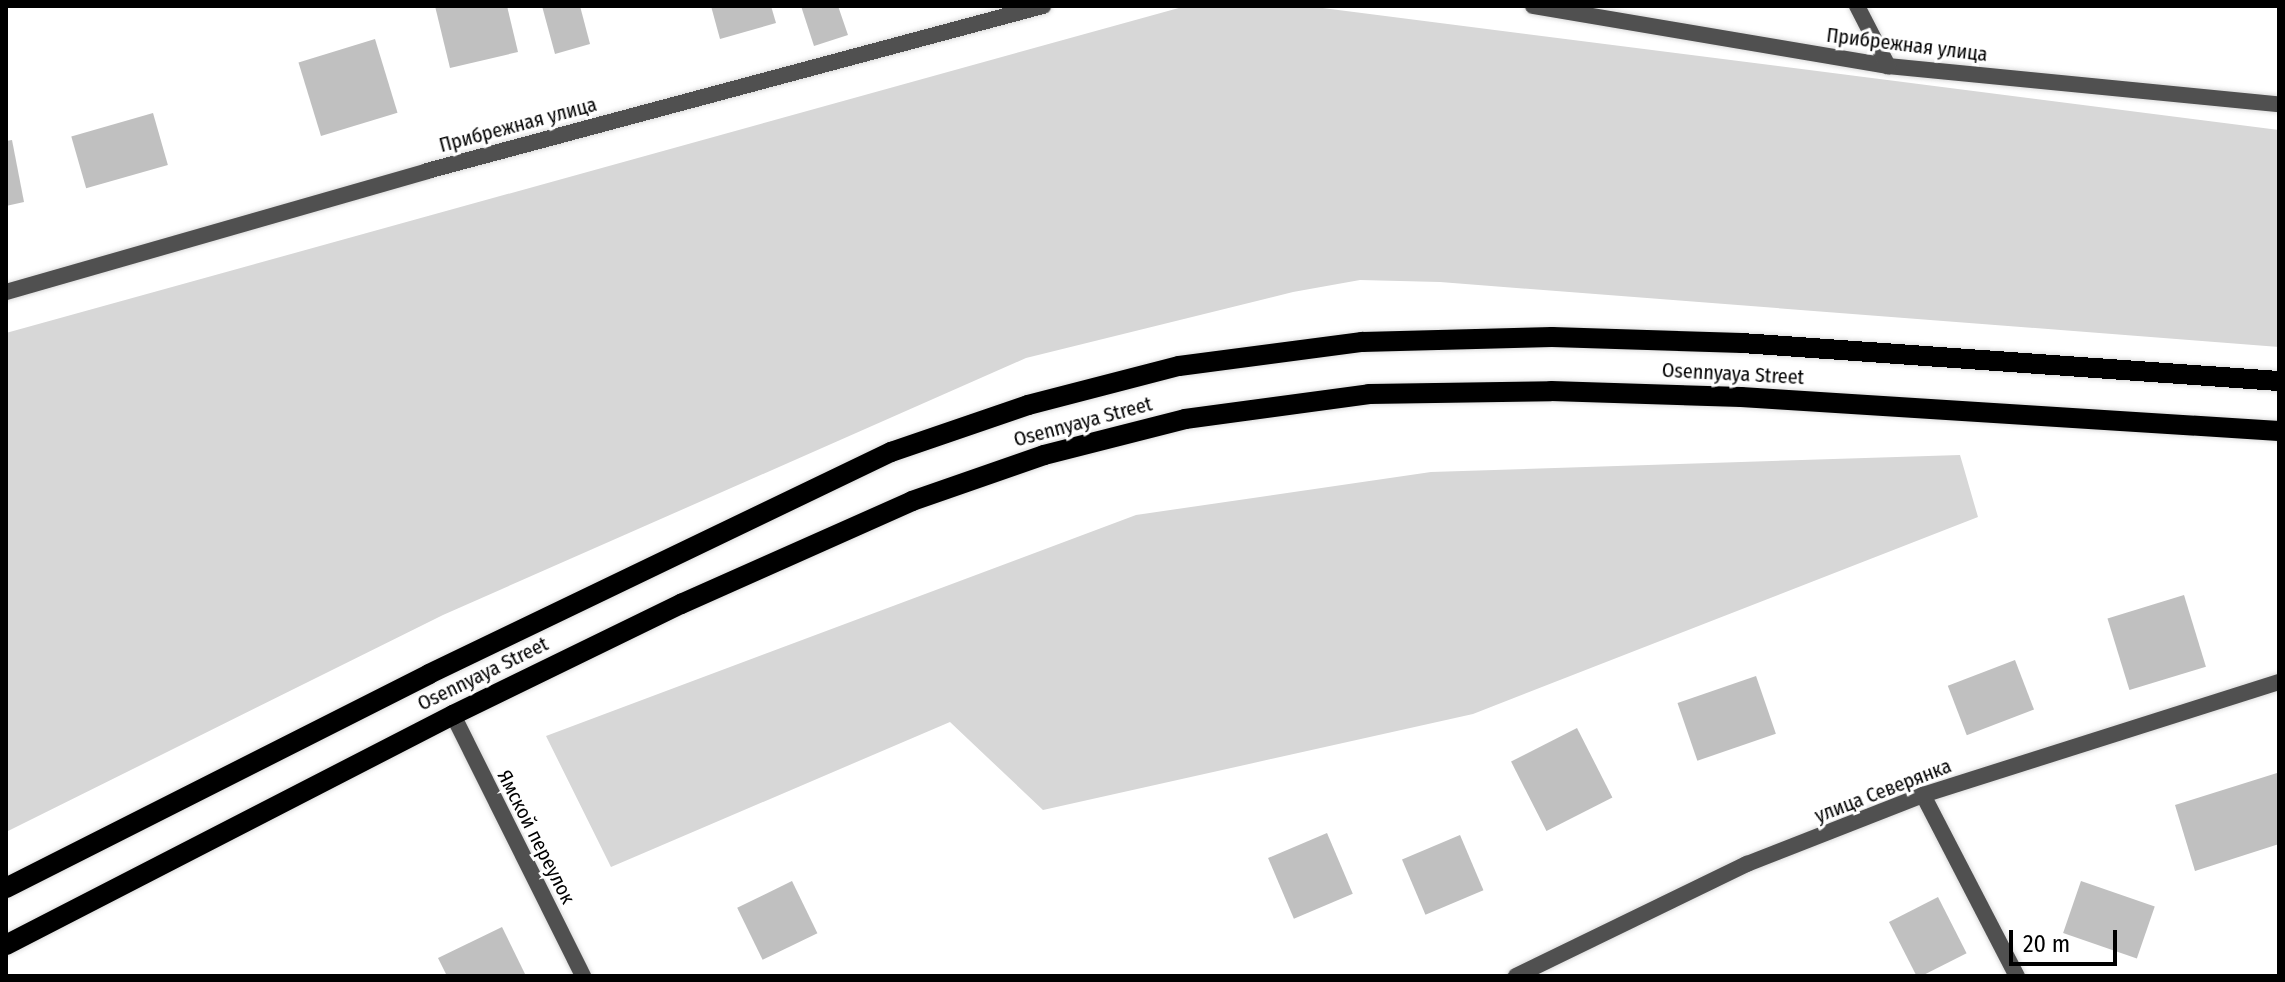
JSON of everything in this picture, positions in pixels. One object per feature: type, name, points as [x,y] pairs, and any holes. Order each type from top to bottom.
[{"type":"main road","name":"Osennyaya Street","points":[[6,888],[457,660],[891,452],[1028,405],[1179,366],[1362,342],[1552,337],[1742,343],[2279,381]]},
{"type":"main road","name":"Osennyaya Street","points":[[6,945],[453,715],[681,604],[912,501],[1044,455],[1185,419],[1369,394],[1551,391],[1741,397],[2279,431]]},
{"type":"street","name":"Прибрежная улица","points":[[6,292],[397,179],[1043,6]]},
{"type":"street","name":"Прибрежная улица","points":[[1533,6],[1888,66],[2279,104]]},
{"type":"street","points":[[1857,6],[1888,66]]},
{"type":"street","name":"улица Северянка","points":[[1516,976],[1747,864],[1923,795],[2279,682]]},
{"type":"street","name":"Ямской переулок","points":[[453,715],[583,976]]},
{"type":"street","points":[[1923,795],[2017,976]]},
{"type":"shaded area","points":[[1186,6],[1307,6],[2279,130],[2279,347],[1440,282],[1360,280],[1293,292],[1026,358],[443,615],[6,832],[6,333]]},
{"type":"shaded area","points":[[1960,455],[1978,517],[1473,714],[1043,810],[950,722],[611,867],[546,736],[1136,515],[1431,472]]},
{"type":"building","points":[[435,6],[507,6],[518,52],[450,68]]},
{"type":"building","points":[[542,6],[580,6],[590,44],[555,54]]},
{"type":"building","points":[[711,6],[771,6],[776,23],[720,39]]},
{"type":"building","points":[[801,6],[838,6],[848,35],[814,46]]},
{"type":"building","points":[[375,39],[398,113],[321,136],[298,62]]},
{"type":"building","points":[[153,113],[168,165],[86,188],[71,136]]},
{"type":"building","points":[[12,140],[24,202],[6,206],[6,141]]},
{"type":"building","points":[[2184,595],[2206,667],[2129,690],[2107,618]]},
{"type":"building","points":[[2015,660],[2034,709],[1967,735],[1948,686]]},
{"type":"building","points":[[1756,676],[1776,734],[1697,761],[1678,703]]},
{"type":"building","points":[[1577,728],[1612,797],[1546,831],[1511,762]]},
{"type":"building","points":[[2277,773],[2279,844],[2195,871],[2175,805]]},
{"type":"building","points":[[1327,833],[1353,894],[1294,919],[1268,858]]},
{"type":"building","points":[[1460,835],[1483,890],[1425,915],[1402,860]]},
{"type":"building","points":[[792,881],[817,933],[763,960],[737,908]]},
{"type":"building","points":[[2081,881],[2155,906],[2137,958],[2063,933]]},
{"type":"building","points":[[1938,897],[1967,953],[1917,976],[1889,922]]},
{"type":"building","points":[[502,927],[526,976],[447,976],[438,958]]}]
